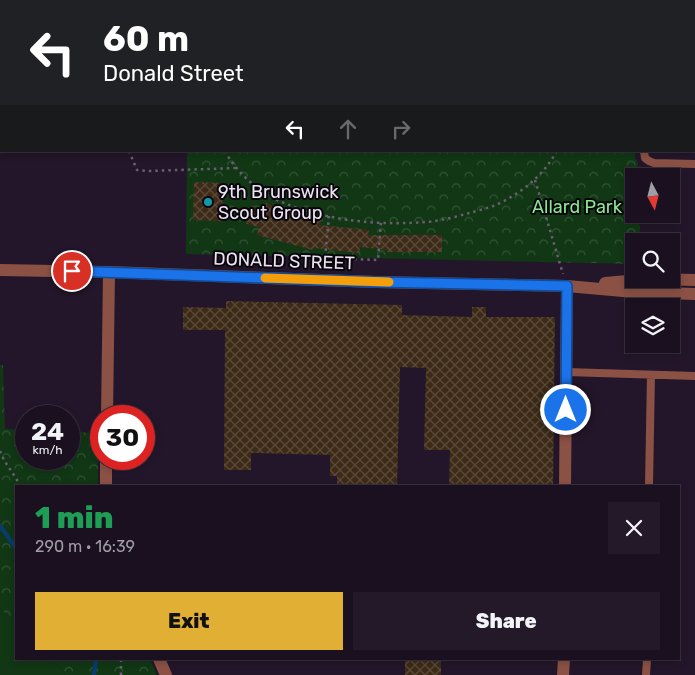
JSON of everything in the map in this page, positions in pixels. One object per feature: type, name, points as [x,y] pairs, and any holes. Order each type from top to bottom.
[{"type":"street","name":"DONALD STREET","points":[[0,270],[567,286],[634,292],[695,294]]},
{"type":"street","points":[[107,405],[108,272]]},
{"type":"street","name":"DONALD STREET","points":[[567,286],[650,279],[695,280]]},
{"type":"street","points":[[565,485],[567,286]]},
{"type":"street","points":[[106,470],[106,485]]},
{"type":"street","points":[[159,660],[166,675]]},
{"type":"street","points":[[563,675],[564,660]]},
{"type":"lane","points":[[644,152],[645,158],[654,163],[695,164]]},
{"type":"lane","points":[[566,372],[695,376]]},
{"type":"lane","points":[[649,485],[651,375]]},
{"type":"lane","points":[[646,675],[647,660]]},
{"type":"path","points":[[130,152],[137,170],[237,168]]},
{"type":"path","points":[[226,152],[249,181],[276,200],[310,212],[329,216],[355,221],[381,222],[426,222],[460,216],[501,203],[520,192],[535,180],[556,152]]},
{"type":"path","points":[[535,180],[567,286]]},
{"type":"path","points":[[329,216],[325,258],[378,260],[381,222]]},
{"type":"path","points":[[0,451],[20,485]]},
{"type":"path","points":[[121,660],[121,675]]},
{"type":"green space","name":"Allard Park","points":[[187,152],[635,152],[638,168],[625,168],[625,223],[638,223],[640,233],[625,233],[625,264],[186,254]]},
{"type":"green space","points":[[0,365],[3,365],[5,429],[15,429],[15,470],[80,470],[80,432],[90,433],[90,470],[98,470],[98,485],[15,485],[15,624],[0,608]]},
{"type":"green space","points":[[0,608],[15,624],[15,660],[51,660],[65,675],[0,675]]},
{"type":"green space","points":[[51,660],[150,660],[157,675],[65,675]]},
{"type":"building","name":"9th Brunswick Scout Group","points":[[194,182],[223,183],[222,221],[193,220]]},
{"type":"building","points":[[266,203],[322,218],[320,225],[369,230],[368,235],[442,235],[442,252],[387,252],[387,250],[360,247],[359,253],[314,248],[313,250],[257,235],[259,227],[246,224],[251,206],[264,209]]},
{"type":"building","points":[[226,301],[402,305],[402,315],[472,317],[472,307],[486,307],[486,317],[555,317],[553,485],[449,485],[450,450],[424,450],[426,368],[400,367],[397,485],[337,485],[337,476],[330,476],[330,455],[251,453],[251,470],[224,470],[225,330],[183,330],[183,307],[226,308]]},
{"type":"building","points":[[405,660],[441,660],[441,675],[405,675]]},
{"type":"waterway","points":[[0,526],[15,547]]},
{"type":"waterway","points":[[94,675],[96,660]]},
{"type":"slow traffic","points":[[265,278],[389,282]]},
{"type":"place","name":"9th Brunswick Scout Group","points":[[208,202]]},
{"type":"route","points":[[72,271],[376,282],[567,286],[566,410]]}]
